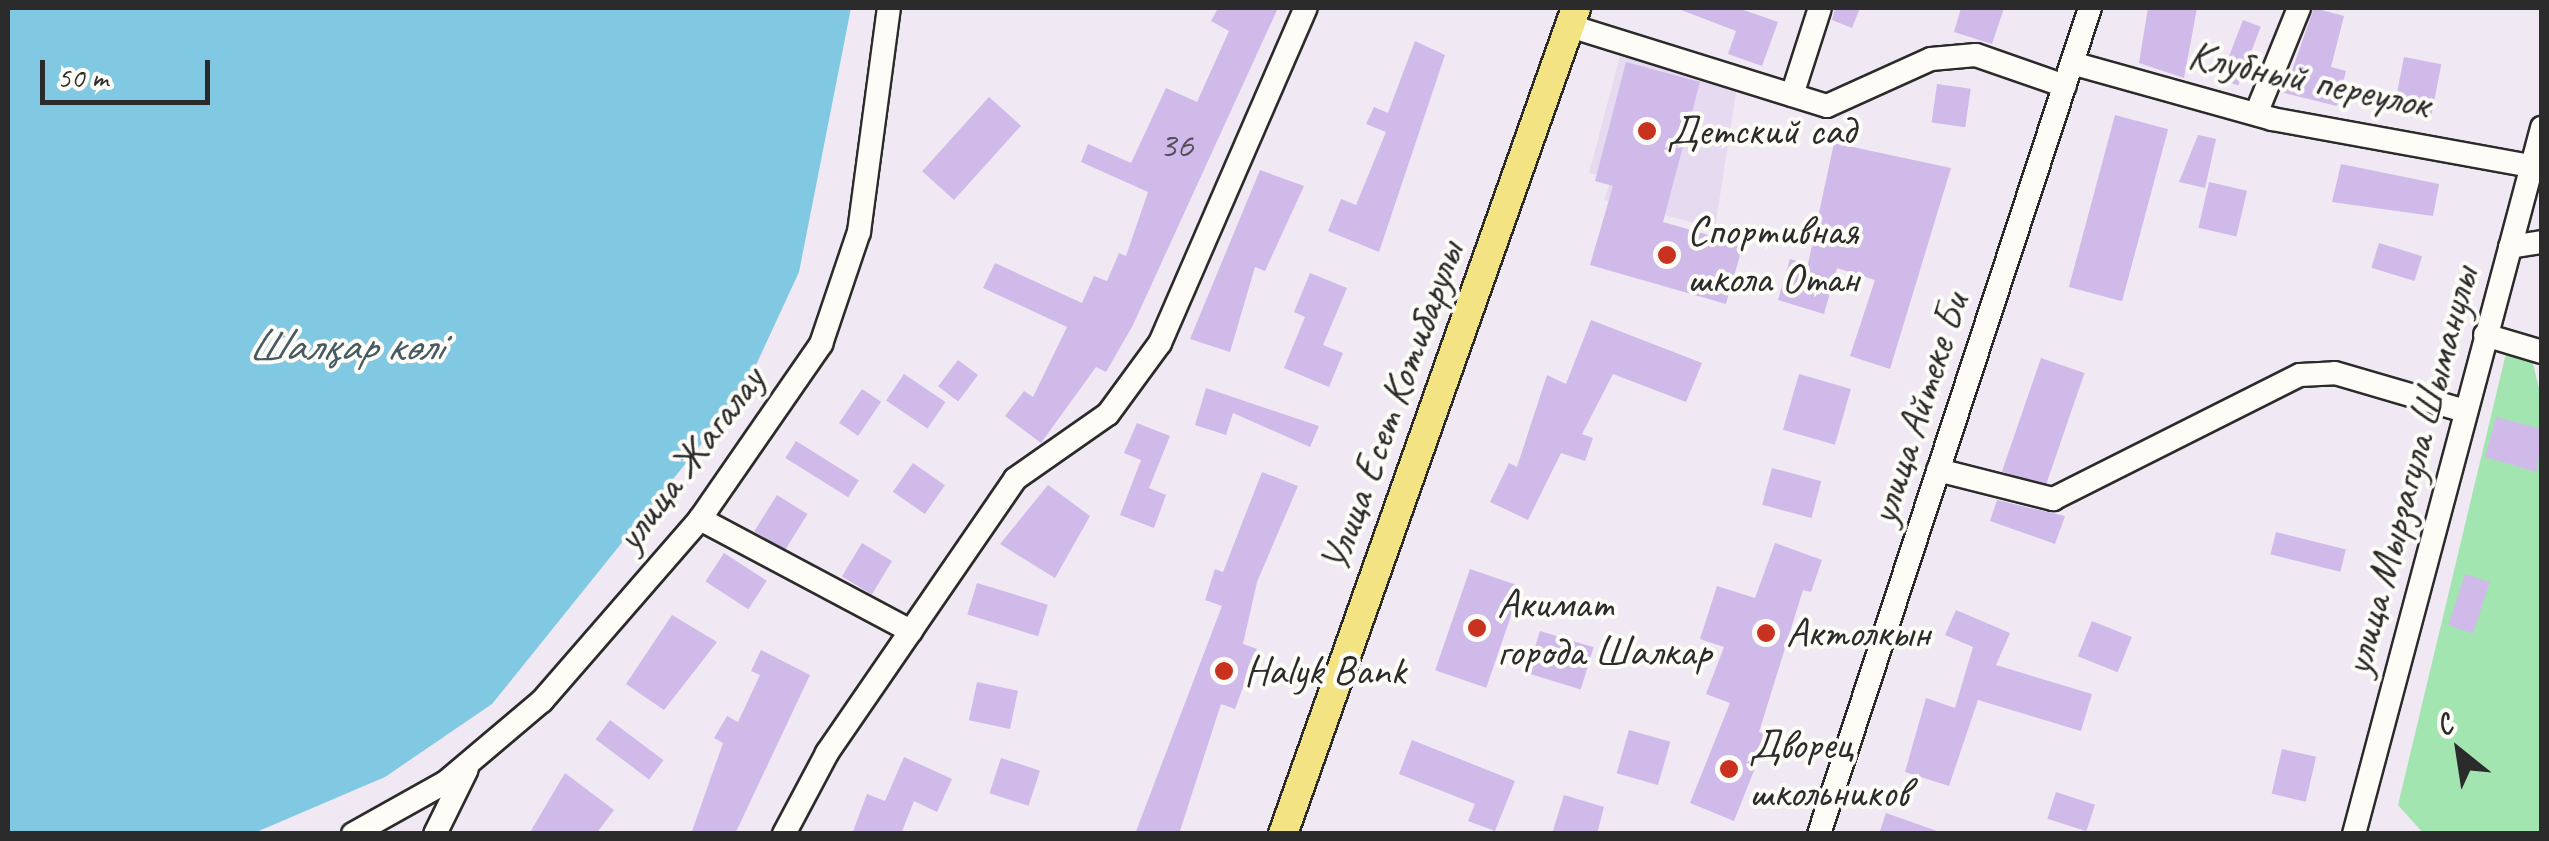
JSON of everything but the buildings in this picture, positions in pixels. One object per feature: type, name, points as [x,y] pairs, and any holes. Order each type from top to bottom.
[{"type":"main road","name":"Улица Есет Котибарулы","points":[[1283,834],[1573,17]]},
{"type":"street","name":"улица Жагалау","points":[[353,834],[470,762],[542,701],[700,519],[821,344],[859,232],[889,8]]},
{"type":"street","points":[[784,834],[911,631],[1024,468],[1108,414],[1160,343],[1306,8]]},
{"type":"street","points":[[1792,95],[1820,8]]},
{"type":"street","name":"улица Айтеке Би","points":[[1819,834],[2090,8]]},
{"type":"street","points":[[2256,114],[2300,8]]},
{"type":"street","points":[[1573,17],[1827,106],[1931,60],[1976,55],[2064,86]]},
{"type":"street","name":"Клубный переулок","points":[[2072,63],[2256,114],[2537,165]]},
{"type":"street","name":"улица Мырзагула Шыманулы","points":[[2354,834],[2465,411],[2537,165],[2542,128]]},
{"type":"street","points":[[2510,247],[2542,242]]},
{"type":"street","points":[[2486,335],[2542,352]]},
{"type":"street","points":[[1938,470],[2053,499],[2300,375],[2335,374],[2465,411]]},
{"type":"street","points":[[700,519],[911,631]]},
{"type":"street","points":[[435,834],[470,762]]},
{"type":"shaded area","points":[[1620,56],[1737,86],[1715,228],[1604,200],[1611,179],[1589,173]]},
{"type":"green space","points":[[2529,347],[2542,401],[2541,833],[2423,833],[2398,805],[2507,349]]},
{"type":"water","name":"Шалқар көлі","points":[[8,8],[851,8],[799,272],[744,391],[492,704],[385,777],[254,833],[8,833]]},
{"type":"place","name":"Детский сад","points":[[1647,131]]},
{"type":"place","name":"Спортивная школа Отан","points":[[1667,255]]},
{"type":"place","name":"Акимат города Шалкар","points":[[1477,628]]},
{"type":"place","name":"Актолкын","points":[[1766,633]]},
{"type":"place","name":"Halyk Bank","points":[[1224,671]]},
{"type":"place","name":"Дворец школьников","points":[[1729,769]]}]
